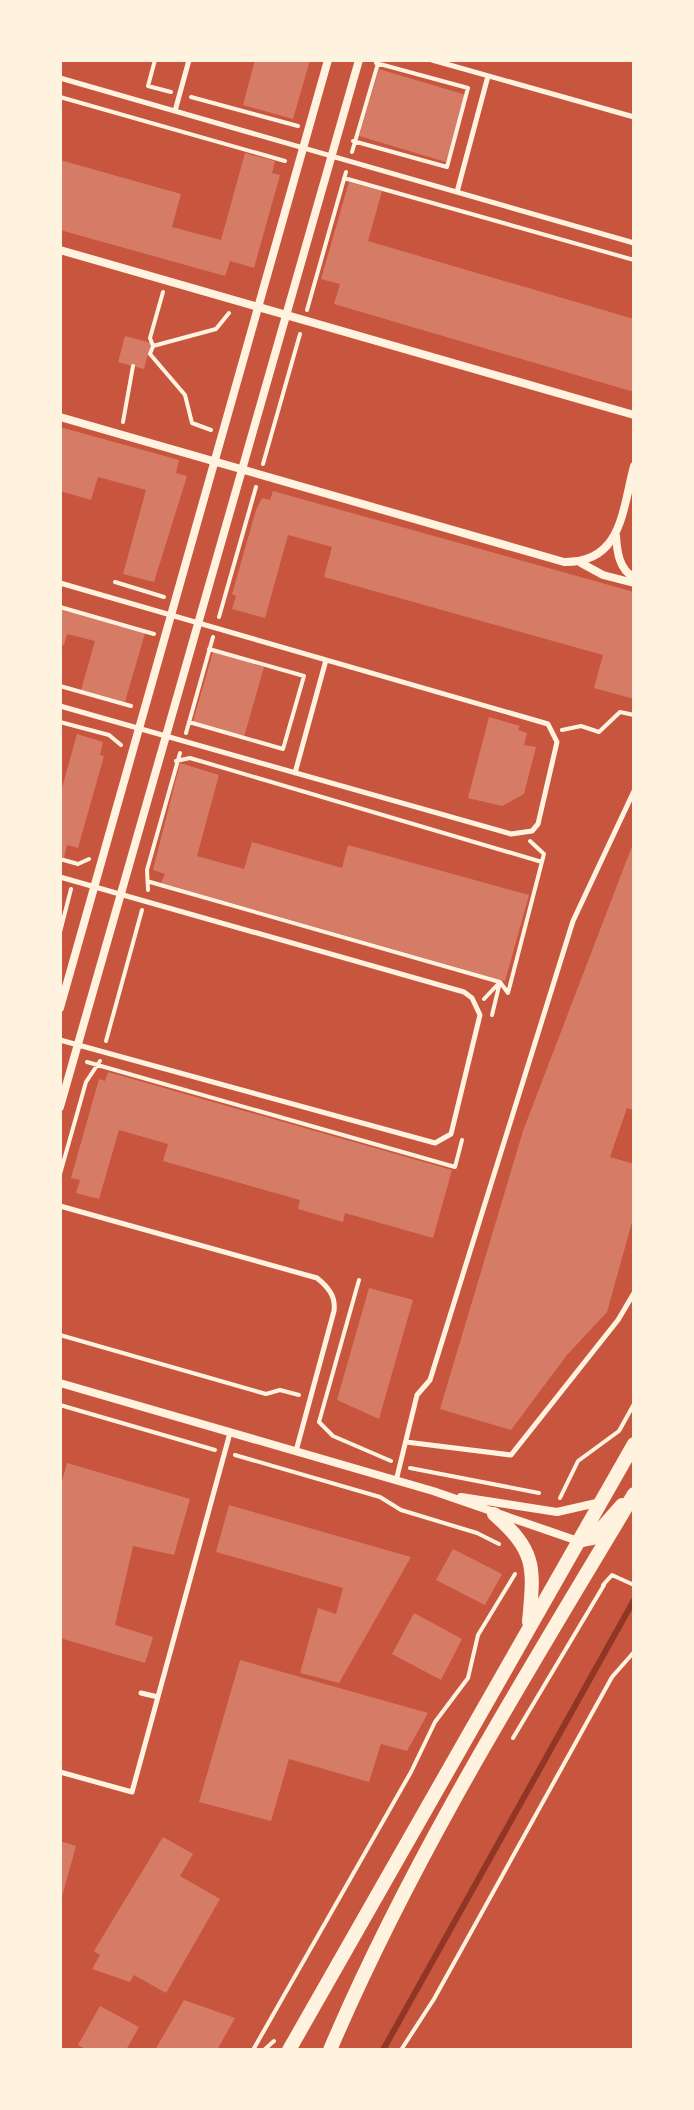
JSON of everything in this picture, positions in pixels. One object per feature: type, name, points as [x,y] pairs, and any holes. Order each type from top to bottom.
[{"type":"main road","points":[[289,2050],[634,1444]]},
{"type":"main road","points":[[578,1541],[593,1538],[612,1513],[634,1494]]},
{"type":"main road","points":[[330,2050],[399,1902],[454,1801],[634,1494]]},
{"type":"main road","points":[[494,1514],[520,1537],[531,1562],[528,1630]]},
{"type":"main road","points":[[321,2050],[353,1997]]},
{"type":"street","points":[[60,1008],[328,60]]},
{"type":"street","points":[[60,1107],[359,60]]},
{"type":"street","points":[[60,250],[634,415]]},
{"type":"street","points":[[60,417],[564,562],[581,563],[603,575],[634,580]]},
{"type":"street","points":[[634,466],[616,536],[617,556],[634,580]]},
{"type":"street","points":[[581,563],[603,553],[616,536]]},
{"type":"street","points":[[60,1383],[445,1495],[578,1541]]},
{"type":"street","points":[[445,1495],[557,1512],[601,1502]]},
{"type":"lane","points":[[175,111],[189,60]]},
{"type":"lane","points":[[432,60],[634,117]]},
{"type":"lane","points":[[457,192],[488,76]]},
{"type":"lane","points":[[60,78],[634,243]]},
{"type":"lane","points":[[60,583],[548,724],[557,742],[538,824],[523,834],[511,834],[60,706]]},
{"type":"lane","points":[[295,773],[326,660]]},
{"type":"lane","points":[[396,1481],[417,1395],[430,1380],[573,921],[634,791]]},
{"type":"lane","points":[[60,877],[464,992],[480,1015],[451,1134],[435,1143],[60,1040]]},
{"type":"lane","points":[[60,1206],[317,1278],[327,1286],[335,1302],[296,1451]]},
{"type":"lane","points":[[406,1442],[511,1455],[618,1320],[634,1293]]},
{"type":"lane","points":[[60,1772],[132,1792],[230,1432]]},
{"type":"lane","points":[[141,1693],[158,1697]]},
{"type":"path","points":[[148,86],[155,60]]},
{"type":"path","points":[[221,613],[379,60]]},
{"type":"path","points":[[60,97],[299,165]]},
{"type":"path","points":[[327,173],[634,260]]},
{"type":"path","points":[[167,280],[150,338],[153,346],[150,354],[185,395],[192,423],[211,430]]},
{"type":"path","points":[[153,346],[216,329],[230,313],[244,314]]},
{"type":"path","points":[[119,434],[130,393],[133,366]]},
{"type":"path","points":[[552,731],[581,726],[599,732],[620,712],[634,715]]},
{"type":"path","points":[[60,722],[109,735],[121,745],[134,748]]},
{"type":"path","points":[[161,756],[178,761],[190,758],[542,862]]},
{"type":"path","points":[[60,1174],[86,1082],[98,1068],[150,882],[500,982],[508,993],[544,854],[523,834]]},
{"type":"path","points":[[60,859],[78,864],[60,932]]},
{"type":"path","points":[[476,1007],[500,982]]},
{"type":"path","points":[[489,1028],[500,982]]},
{"type":"path","points":[[98,1068],[455,1167],[463,1136]]},
{"type":"path","points":[[359,1280],[319,1422],[333,1436],[400,1465],[560,1498]]},
{"type":"path","points":[[60,1335],[266,1394],[280,1390],[325,1402]]},
{"type":"path","points":[[557,1512],[560,1498],[578,1461],[619,1431],[634,1404]]},
{"type":"path","points":[[380,1497],[401,1510],[477,1533],[506,1551]]},
{"type":"path","points":[[253,2050],[411,1772],[435,1722],[468,1678],[478,1635],[516,1573],[531,1562]]},
{"type":"path","points":[[624,1578],[634,1585]]},
{"type":"path","points":[[513,1738],[604,1585]]},
{"type":"path","points":[[401,2050],[434,1999],[612,1677],[634,1652]]},
{"type":"building","points":[[255,60],[310,60],[293,119],[243,105]]},
{"type":"building","points":[[379,69],[466,95],[446,162],[359,136]]},
{"type":"building","points":[[245,153],[275,161],[272,173],[280,175],[254,268],[230,261],[225,276],[60,230],[60,160],[181,194],[172,227],[221,240]]},
{"type":"building","points":[[349,182],[382,191],[368,241],[634,319],[634,392],[334,304],[340,284],[321,279]]},
{"type":"building","points":[[125,336],[151,343],[144,369],[118,362]]},
{"type":"building","points":[[60,427],[179,460],[176,473],[187,476],[154,582],[123,574],[146,490],[98,477],[91,500],[60,491]]},
{"type":"building","points":[[273,491],[634,592],[634,699],[594,688],[603,655],[324,577],[332,547],[288,535],[265,618],[232,609],[236,596],[232,594],[256,510],[262,498],[270,500]]},
{"type":"building","points":[[60,609],[145,633],[125,702],[81,690],[95,641],[67,634],[64,645],[60,644]]},
{"type":"building","points":[[213,652],[264,667],[244,737],[193,721]]},
{"type":"building","points":[[489,717],[520,726],[518,730],[527,733],[524,745],[536,747],[524,794],[502,806],[468,798]]},
{"type":"building","points":[[77,734],[103,742],[100,755],[104,756],[78,848],[67,845],[64,858],[60,856],[60,795]]},
{"type":"building","points":[[180,763],[219,775],[197,856],[244,869],[252,842],[342,868],[348,845],[529,895],[505,981],[161,883],[165,874],[153,870]]},
{"type":"building","points":[[634,841],[634,1110],[627,1108],[610,1157],[634,1164],[634,1215],[607,1312],[567,1355],[511,1430],[440,1409],[523,1131]]},
{"type":"building","points":[[108,1072],[452,1170],[433,1238],[345,1213],[343,1222],[298,1209],[300,1200],[163,1161],[168,1144],[119,1130],[99,1199],[76,1193],[80,1180],[71,1178],[99,1079],[105,1081]]},
{"type":"building","points":[[369,1288],[413,1300],[379,1419],[337,1400]]},
{"type":"building","points":[[67,1463],[190,1499],[174,1555],[133,1546],[115,1625],[153,1637],[145,1663],[60,1638],[60,1488]]},
{"type":"building","points":[[229,1505],[411,1557],[339,1683],[300,1673],[318,1608],[336,1614],[343,1588],[216,1552]]},
{"type":"building","points":[[453,1549],[502,1574],[485,1605],[436,1580]]},
{"type":"building","points":[[414,1613],[462,1639],[441,1680],[392,1654]]},
{"type":"building","points":[[240,1660],[428,1713],[407,1751],[381,1744],[369,1782],[289,1759],[271,1821],[199,1802]]},
{"type":"building","points":[[163,1837],[193,1854],[180,1876],[220,1899],[166,1993],[134,1975],[130,1982],[92,1969],[100,1955],[94,1951]]},
{"type":"building","points":[[60,1841],[76,1846],[61,1900],[60,1899]]},
{"type":"building","points":[[184,2000],[235,2018],[217,2050],[155,2050]]},
{"type":"building","points":[[100,2006],[139,2027],[126,2050],[87,2050],[78,2045]]},
{"type":"waterway","points":[[383,2050],[634,1600]]}]
